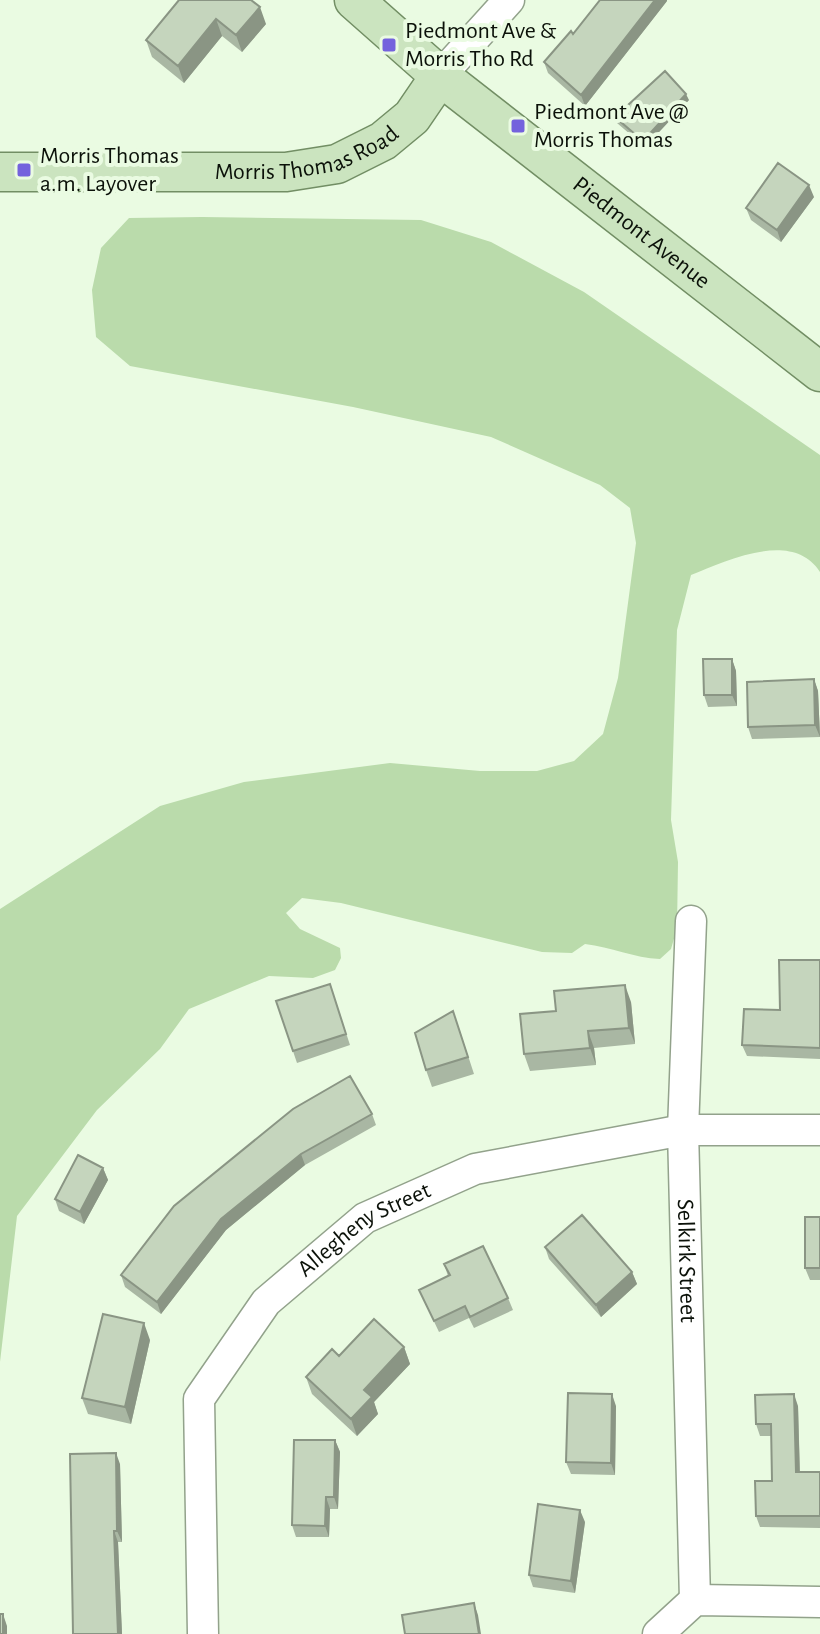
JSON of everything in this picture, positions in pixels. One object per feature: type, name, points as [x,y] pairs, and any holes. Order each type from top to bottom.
[{"type":"main road","name":"Piedmont Avenue","points":[[354,0],[440,76],[820,372]]},
{"type":"main road","name":"Morris Thomas Road","points":[[0,172],[286,172],[337,164],[383,141],[412,117],[440,76]]},
{"type":"street","points":[[440,76],[509,0]]},
{"type":"street","name":"Selkirk Street","points":[[691,921],[683,1130],[695,1600]]},
{"type":"street","name":"Allegheny Street","points":[[203,1634],[199,1399],[266,1302],[365,1218],[475,1169],[683,1130],[820,1130]]},
{"type":"street","points":[[658,1634],[695,1600],[820,1602]]},
{"type":"green space","points":[[129,218],[421,220],[491,242],[584,292],[820,455],[820,572],[808,559],[793,552],[776,550],[740,557],[691,575],[677,630],[671,820],[678,862],[677,928],[671,949],[660,959],[585,944],[572,953],[542,952],[341,903],[302,898],[286,913],[300,929],[340,948],[341,958],[335,970],[313,978],[269,976],[189,1009],[160,1049],[97,1110],[17,1216],[0,1362],[0,909],[160,806],[244,782],[390,763],[480,771],[537,771],[574,761],[603,734],[618,678],[636,543],[630,508],[600,485],[491,437],[353,407],[130,366],[96,337],[92,290],[101,248]]},
{"type":"building","points":[[179,0],[251,0],[260,7],[236,35],[216,19],[178,66],[146,40]]},
{"type":"building","points":[[600,0],[655,0],[581,95],[544,62],[571,31],[573,34]]},
{"type":"building","points":[[665,71],[686,94],[643,141],[615,117]]},
{"type":"building","points":[[778,163],[809,185],[777,230],[746,208]]},
{"type":"building","points":[[703,659],[732,659],[732,695],[704,695]]},
{"type":"building","points":[[814,679],[815,725],[748,727],[747,682]]},
{"type":"building","points":[[779,960],[820,960],[820,1048],[742,1045],[744,1009],[780,1010]]},
{"type":"building","points":[[330,984],[346,1034],[293,1051],[276,1001]]},
{"type":"building","points":[[625,985],[629,1028],[588,1031],[590,1048],[524,1054],[520,1014],[556,1011],[554,991]]},
{"type":"building","points":[[453,1011],[468,1057],[426,1070],[415,1033]]},
{"type":"building","points":[[350,1076],[372,1114],[301,1154],[221,1219],[157,1302],[121,1275],[174,1206],[293,1109]]},
{"type":"building","points":[[78,1155],[103,1168],[80,1212],[55,1199]]},
{"type":"building","points":[[582,1215],[632,1272],[596,1305],[545,1247]]},
{"type":"building","points":[[805,1217],[820,1217],[820,1268],[805,1268]]},
{"type":"building","points":[[483,1246],[508,1298],[470,1317],[465,1306],[434,1321],[419,1290],[450,1275],[444,1264]]},
{"type":"building","points":[[103,1314],[144,1323],[125,1407],[82,1398]]},
{"type":"building","points":[[374,1319],[404,1347],[364,1390],[372,1397],[351,1419],[306,1377],[332,1349],[339,1356]]},
{"type":"building","points":[[568,1393],[612,1394],[611,1463],[566,1462]]},
{"type":"building","points":[[794,1394],[796,1472],[820,1472],[820,1516],[756,1516],[755,1481],[772,1481],[771,1424],[756,1424],[755,1395]]},
{"type":"building","points":[[294,1440],[335,1440],[334,1497],[326,1497],[325,1526],[292,1525]]},
{"type":"building","points":[[116,1453],[117,1531],[114,1531],[118,1634],[73,1634],[70,1454]]},
{"type":"building","points":[[538,1504],[580,1510],[571,1581],[529,1575]]},
{"type":"building","points":[[474,1603],[479,1634],[405,1634],[402,1615]]},
{"type":"building","points":[[0,1614],[3,1614],[3,1634],[0,1634]]},
{"type":"place","name":"Piedmont Ave & Morris Tho Rd","points":[[389,45]]},
{"type":"place","name":"Piedmont Ave @ Morris Thomas","points":[[518,126]]},
{"type":"place","name":"Morris Thomas a.m. Layover","points":[[24,170]]}]
